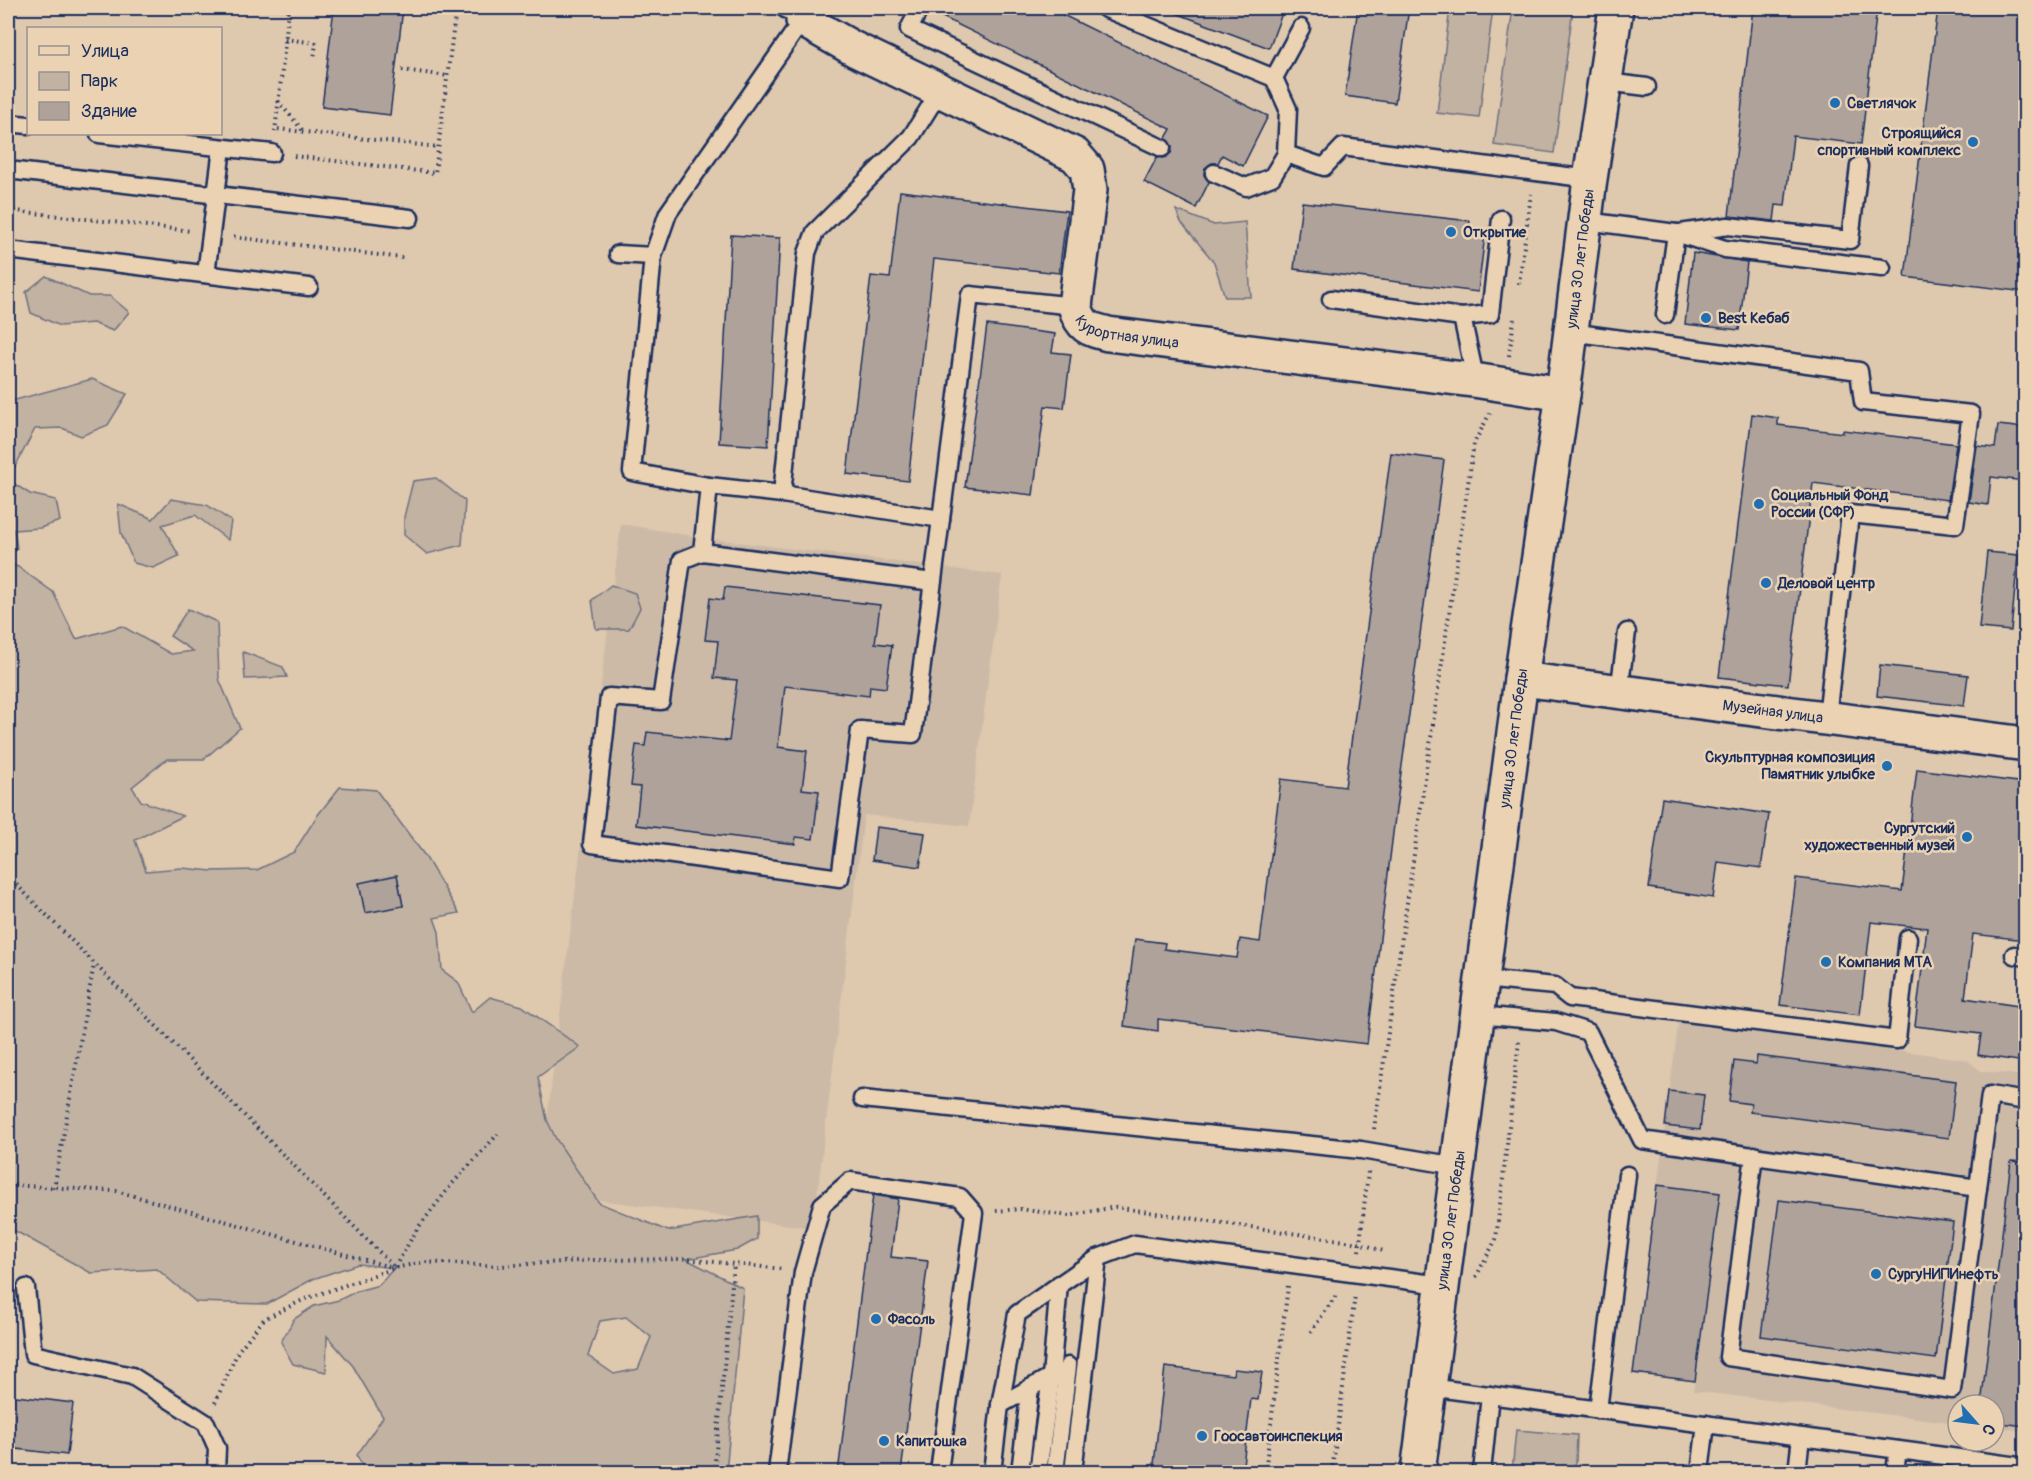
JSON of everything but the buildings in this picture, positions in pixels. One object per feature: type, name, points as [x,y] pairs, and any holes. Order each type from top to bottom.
[{"type":"main road","name":"улица 30 лет Победы","points":[[1418,1473],[1429,1387],[1457,1285],[1457,1166],[1521,679],[1616,8]]},
{"type":"main road","name":"Курортная улица","points":[[799,12],[854,49],[1075,155],[1087,169],[1090,190],[1075,306],[1079,320],[1090,330],[1563,394]]},
{"type":"main road","name":"Музейная улица","points":[[1521,679],[2025,744]]},
{"type":"lane","points":[[920,8],[909,30],[1162,148]]},
{"type":"lane","points":[[1104,8],[1123,11],[1274,78],[1288,109],[1286,154],[1272,177],[1246,188],[1214,172]]},
{"type":"lane","points":[[799,12],[668,213],[653,256],[632,472],[710,486],[782,494],[940,519]]},
{"type":"lane","points":[[1274,78],[1301,28]]},
{"type":"lane","points":[[1606,82],[1647,87]]},
{"type":"lane","points":[[782,494],[807,253],[815,232],[911,137],[941,89]]},
{"type":"lane","points":[[8,123],[27,126]]},
{"type":"lane","points":[[108,135],[272,153]]},
{"type":"lane","points":[[1286,154],[1324,167],[1343,147],[1590,179]]},
{"type":"lane","points":[[206,274],[222,148]]},
{"type":"lane","points":[[1676,233],[1728,226],[1850,240],[1859,166]]},
{"type":"lane","points":[[8,170],[410,218]]},
{"type":"lane","points":[[1331,299],[1462,317],[1490,314],[1501,219]]},
{"type":"lane","points":[[1586,221],[1676,233],[1725,249],[1882,268]]},
{"type":"lane","points":[[1665,315],[1676,233]]},
{"type":"lane","points":[[8,250],[309,287]]},
{"type":"lane","points":[[618,254],[653,256]]},
{"type":"lane","points":[[933,582],[702,552],[682,560],[661,701],[609,697],[592,844],[840,878],[860,730],[913,734],[933,582],[940,519],[970,295],[1075,306]]},
{"type":"lane","points":[[1462,317],[1473,368],[1493,383]]},
{"type":"lane","points":[[1570,332],[1859,371],[1863,402],[1971,414],[1955,525],[1850,514],[1827,717]]},
{"type":"lane","points":[[702,552],[710,486]]},
{"type":"lane","points":[[1619,691],[1627,633]]},
{"type":"lane","points":[[1482,979],[1555,986],[1570,998],[1897,1040],[1908,938]]},
{"type":"lane","points":[[1478,1015],[1556,1022],[1588,1032],[1642,1140],[1978,1188]]},
{"type":"lane","points":[[1754,1155],[1728,1357],[1952,1390],[1990,1095],[2025,1101]]},
{"type":"lane","points":[[862,1099],[1371,1152],[1457,1166]]},
{"type":"lane","points":[[1598,1410],[1627,1175]]},
{"type":"lane","points":[[777,1473],[803,1272],[822,1205],[850,1181],[960,1197],[974,1213],[939,1473]]},
{"type":"lane","points":[[992,1473],[1000,1405],[1017,1314],[1098,1258],[1135,1244],[1457,1285]]},
{"type":"lane","points":[[1073,1473],[1098,1258]]},
{"type":"lane","points":[[1038,1473],[1051,1377],[1059,1284]]},
{"type":"lane","points":[[26,1288],[33,1354],[132,1376],[206,1423],[217,1448],[216,1473]]},
{"type":"lane","points":[[1000,1405],[1087,1356]]},
{"type":"lane","points":[[1055,1473],[1068,1366]]},
{"type":"lane","points":[[1429,1387],[2025,1467]]},
{"type":"lane","points":[[1020,1473],[1030,1388]]},
{"type":"lane","points":[[1482,1473],[1490,1395]]},
{"type":"lane","points":[[1700,1473],[1706,1424]]},
{"type":"lane","points":[[1797,1473],[1801,1437]]},
{"type":"lane","points":[[1895,1473],[1898,1450]]},
{"type":"path","points":[[155,8],[183,11]]},
{"type":"path","points":[[289,8],[272,153],[435,172],[456,8]]},
{"type":"path","points":[[285,39],[316,43],[314,58]]},
{"type":"path","points":[[402,70],[448,76]]},
{"type":"path","points":[[278,101],[304,132]]},
{"type":"path","points":[[275,129],[438,147]]},
{"type":"path","points":[[1518,291],[1534,172]]},
{"type":"path","points":[[1357,1274],[1371,1152],[1474,443],[1515,314]]},
{"type":"path","points":[[8,876],[395,1268]]},
{"type":"path","points":[[54,1188],[94,964]]},
{"type":"path","points":[[1457,1285],[1496,1239],[1522,1019]]},
{"type":"path","points":[[395,1268],[417,1229],[452,1184],[498,1134]]},
{"type":"path","points":[[8,1185],[116,1191],[395,1268]]},
{"type":"path","points":[[974,1213],[1020,1209],[1069,1216],[1115,1207],[1359,1243],[1386,1252]]},
{"type":"path","points":[[206,1423],[238,1351],[264,1319],[305,1299],[395,1268],[424,1262],[500,1266],[628,1259],[685,1259],[803,1272]]},
{"type":"path","points":[[714,1473],[734,1263]]},
{"type":"path","points":[[1265,1473],[1288,1283],[1299,1285]]},
{"type":"path","points":[[1311,1332],[1339,1291],[1329,1289]]},
{"type":"path","points":[[1332,1473],[1355,1292],[1346,1291]]},
{"type":"path","points":[[1255,1473],[1266,1466]]},
{"type":"shaded area","points":[[621,524],[704,538],[1002,575],[969,826],[864,815],[813,1228],[538,1192]]},
{"type":"shaded area","points":[[1679,1019],[1967,1060],[1981,1071],[2025,1076],[2025,1431],[2006,1429],[2006,1393],[1946,1393],[1946,1422],[1693,1391],[1695,1381],[1633,1373]]},
{"type":"green space","points":[[1450,8],[1493,8],[1479,118],[1437,113]]},
{"type":"green space","points":[[1513,8],[1573,8],[1554,153],[1494,145]]},
{"type":"green space","points":[[1176,210],[1214,225],[1245,222],[1251,297],[1225,297],[1214,262],[1181,222]]},
{"type":"green space","points":[[46,276],[89,296],[110,296],[129,312],[113,331],[93,323],[60,326],[31,313],[26,292]]},
{"type":"green space","points":[[92,379],[127,394],[108,425],[81,436],[62,428],[35,429],[8,480],[8,402]]},
{"type":"green space","points":[[436,478],[465,501],[462,545],[427,554],[404,535],[404,517],[413,481]]},
{"type":"green space","points":[[8,480],[30,494],[56,500],[60,521],[40,528],[14,530],[17,548],[8,549]]},
{"type":"green space","points":[[171,499],[207,505],[231,521],[228,540],[195,515],[162,525],[179,556],[153,568],[134,563],[121,533],[118,504],[153,519]]},
{"type":"green space","points":[[8,563],[18,567],[53,592],[76,639],[122,626],[171,654],[193,651],[170,636],[188,609],[217,622],[219,679],[240,728],[204,759],[167,759],[132,787],[141,801],[183,816],[135,840],[146,871],[182,868],[212,871],[257,870],[294,852],[317,816],[340,787],[376,790],[425,856],[459,913],[434,918],[439,932],[442,970],[458,982],[472,1012],[490,997],[522,1006],[580,1047],[538,1077],[547,1120],[556,1139],[599,1203],[668,1231],[757,1216],[757,1239],[737,1250],[686,1259],[743,1288],[726,1472],[365,1472],[357,1455],[383,1417],[353,1366],[327,1336],[326,1372],[293,1364],[281,1342],[294,1319],[314,1306],[339,1300],[357,1291],[379,1285],[394,1268],[358,1264],[313,1279],[267,1304],[196,1302],[157,1269],[91,1273],[8,1227]],"holes":[[[397,876],[403,906],[366,913],[360,883]],[[626,1317],[651,1337],[638,1369],[614,1374],[588,1356],[600,1321]]]},
{"type":"green space","points":[[611,585],[635,593],[640,608],[629,629],[596,629],[592,600]]},
{"type":"green space","points":[[243,652],[283,667],[287,677],[245,679]]},
{"type":"green space","points":[[1516,1430],[1577,1435],[1576,1463],[1567,1472],[1512,1472]]},
{"type":"place","name":"Светлячок","points":[[1835,103]]},
{"type":"place","name":"Строящийся спортивный комплекс","points":[[1973,142]]},
{"type":"place","name":"Открытие","points":[[1451,232]]},
{"type":"place","name":"Best Кебаб","points":[[1706,318]]},
{"type":"place","name":"Социальный Фонд России (СФР)","points":[[1759,504]]},
{"type":"place","name":"Деловой центр","points":[[1766,583]]},
{"type":"place","name":"Скульптурная композиция Памятник улыбке","points":[[1887,766]]},
{"type":"place","name":"Сургутский художественный музей","points":[[1967,837]]},
{"type":"place","name":"Компания MTA","points":[[1826,962]]},
{"type":"place","name":"СургуНИПИнефть","points":[[1876,1274]]},
{"type":"place","name":"Фасоль","points":[[876,1319]]},
{"type":"place","name":"Гоосавтоинспекция","points":[[1202,1436]]},
{"type":"place","name":"Капитошка","points":[[884,1441]]}]
